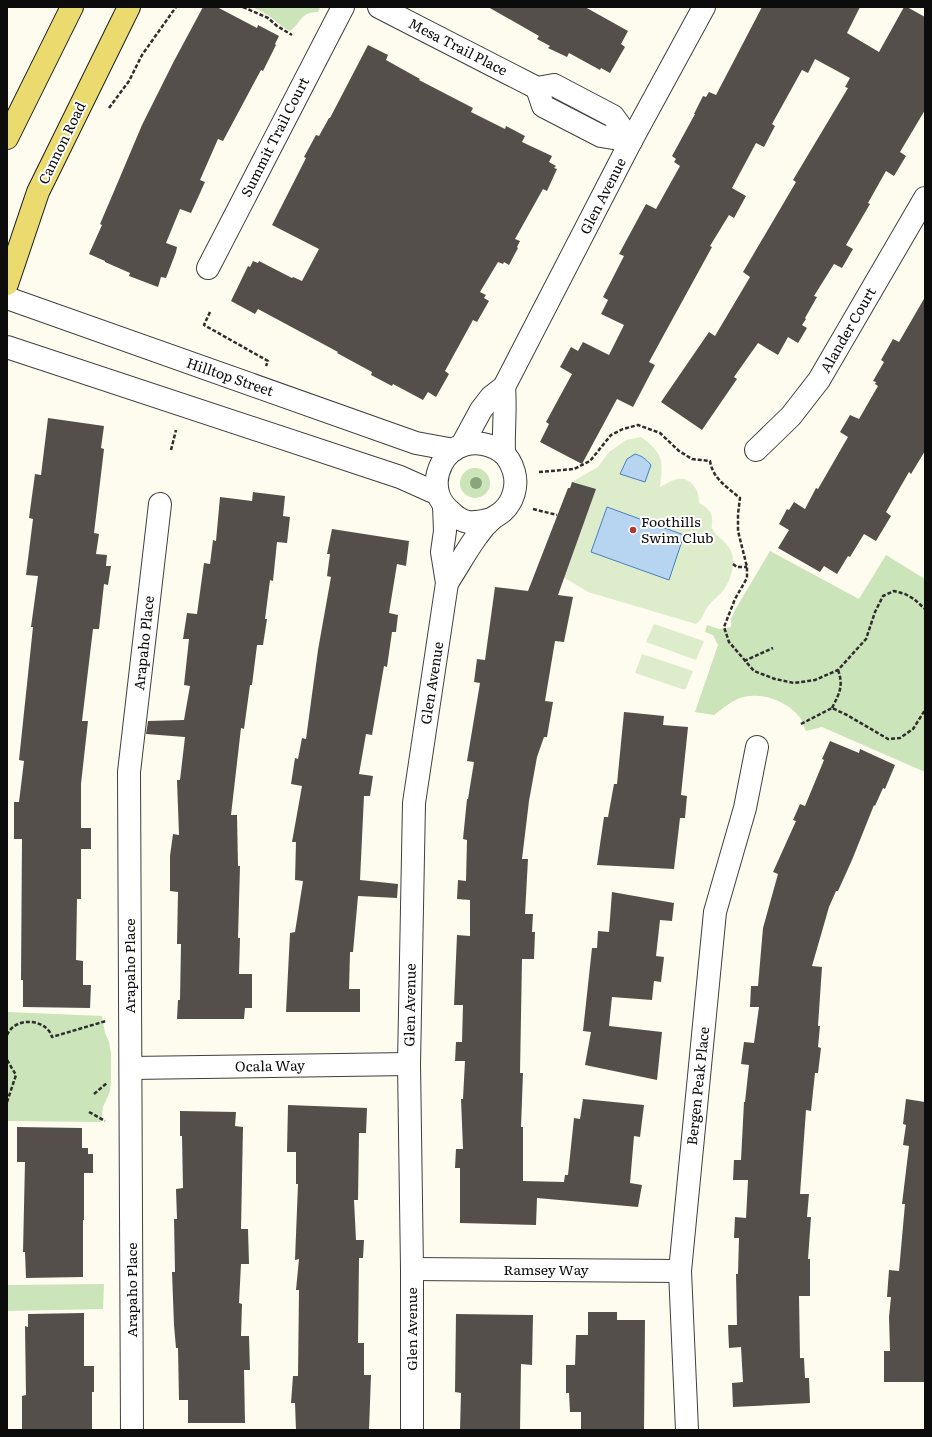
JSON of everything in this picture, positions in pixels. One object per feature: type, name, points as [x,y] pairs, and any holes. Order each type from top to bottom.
[{"type":"main road","points":[[7,138],[72,7]]},
{"type":"main road","name":"Cannon Road","points":[[7,284],[38,192],[130,7]]},
{"type":"street","name":"Summit Trail Court","points":[[208,268],[343,7]]},
{"type":"street","name":"Mesa Trail Place","points":[[379,7],[537,88],[554,85],[613,116],[631,141]]},
{"type":"street","name":"Glen Avenue","points":[[458,447],[481,410],[491,397],[504,387],[631,141],[704,7]]},
{"type":"street","name":"Alander Court","points":[[756,450],[791,416],[819,380],[925,198]]},
{"type":"street","name":"Hilltop Street","points":[[7,298],[416,443],[458,447]]},
{"type":"street","points":[[7,347],[400,477],[441,500],[454,515],[466,521],[479,522],[492,519],[502,512],[511,502],[515,490],[516,477],[512,464],[504,454],[494,447],[481,443],[458,447],[445,458],[439,469],[437,482],[441,500]]},
{"type":"street","points":[[504,387],[506,406],[504,454]]},
{"type":"street","name":"Glen Avenue","points":[[412,1430],[412,1269],[409,1064],[414,803],[448,583],[442,552],[445,531],[441,500]]},
{"type":"street","name":"Arapaho Place","points":[[132,1430],[129,772],[160,504]]},
{"type":"street","name":"Glen Avenue","points":[[448,583],[476,538],[492,519]]},
{"type":"street","name":"Bergen Peak Place","points":[[687,1430],[680,1271],[715,912],[745,808],[757,747]]},
{"type":"street","name":"Ocala Way","points":[[131,1068],[409,1064]]},
{"type":"street","name":"Ramsey Way","points":[[412,1269],[680,1271]]},
{"type":"path","points":[[109,108],[129,81],[142,55],[176,7]]},
{"type":"path","points":[[243,7],[268,18],[276,26],[292,35]]},
{"type":"path","points":[[210,312],[204,325],[268,361],[265,367]]},
{"type":"path","points":[[539,472],[574,469],[590,461],[611,435],[624,428],[638,425],[660,433],[678,451],[692,459],[710,461],[711,468],[717,479],[740,498],[738,531],[747,567],[747,578],[735,599],[724,627],[729,642],[744,661],[754,671],[775,679],[794,683],[815,680],[838,670],[866,639],[875,612],[884,596],[894,591],[905,594],[914,599],[925,609]]},
{"type":"path","points":[[171,450],[176,430]]},
{"type":"path","points":[[533,509],[557,515]]},
{"type":"path","points":[[733,564],[737,567],[747,567]]},
{"type":"path","points":[[744,661],[773,648]]},
{"type":"path","points":[[801,724],[832,708],[838,697],[841,686],[842,679],[838,670]]},
{"type":"path","points":[[832,708],[847,715],[888,740],[900,738],[913,729],[925,710]]},
{"type":"path","points":[[7,1035],[9,1030],[20,1022],[31,1022],[45,1027],[52,1037],[106,1021]]},
{"type":"path","points":[[7,1060],[16,1075],[7,1102]]},
{"type":"path","points":[[94,1094],[104,1084],[108,1083]]},
{"type":"path","points":[[89,1112],[105,1121]]},
{"type":"green space","points":[[251,7],[320,7],[318,12],[312,12],[304,16],[290,31],[268,15]]},
{"type":"green space","name":"Foothills Swim Club","points":[[641,437],[654,448],[660,458],[662,470],[660,487],[678,479],[687,480],[691,483],[698,494],[699,503],[706,507],[711,514],[712,528],[728,546],[732,554],[733,566],[728,583],[721,593],[708,606],[702,618],[696,624],[588,592],[565,578],[537,568],[572,482],[598,467],[609,452],[626,440]]},
{"type":"green space","points":[[475,468],[486,472],[490,483],[486,494],[475,498],[464,494],[460,483],[464,472]]},
{"type":"green space","points":[[770,551],[859,599],[886,555],[925,579],[925,772],[822,727],[806,731],[801,719],[796,713],[789,707],[774,699],[748,696],[740,698],[729,704],[714,715],[695,712],[718,645],[713,635],[705,632],[707,625],[719,629],[731,627],[731,619],[735,610]]},
{"type":"green space","points":[[654,624],[704,641],[696,660],[646,642]]},
{"type":"green space","points":[[642,654],[693,671],[685,690],[635,673]]},
{"type":"green space","points":[[7,1012],[102,1016],[111,1053],[111,1078],[110,1091],[103,1107],[101,1122],[7,1121]]},
{"type":"green space","points":[[104,1284],[103,1309],[7,1311],[7,1285]]},
{"type":"water","points":[[635,454],[644,458],[651,465],[645,482],[620,474],[627,459]]},
{"type":"water","points":[[607,507],[684,535],[669,580],[591,552]]},
{"type":"building","points":[[203,7],[217,7],[257,28],[258,25],[279,36],[263,71],[261,70],[223,141],[218,139],[200,180],[205,182],[191,213],[180,209],[166,243],[177,247],[176,252],[166,278],[161,277],[158,287],[129,276],[130,273],[89,254],[102,225],[100,224],[142,125]]},
{"type":"building","points":[[488,7],[585,7],[628,31],[621,44],[625,47],[610,73],[601,68],[600,70],[569,53],[567,57],[548,48],[550,46],[537,39],[539,36]]},
{"type":"building","points":[[762,7],[860,7],[847,33],[879,52],[904,7],[907,7],[925,17],[925,110],[900,152],[906,156],[894,176],[886,171],[868,203],[870,204],[846,245],[853,249],[842,268],[834,264],[814,296],[817,297],[802,325],[807,328],[798,343],[788,337],[778,355],[758,343],[734,377],[737,379],[702,430],[661,402],[709,332],[715,336],[750,277],[743,272],[796,182],[793,180],[848,88],[845,87],[850,78],[815,59],[808,73],[802,70],[772,124],[775,126],[764,147],[756,143],[732,188],[746,196],[734,218],[729,215],[710,246],[712,247],[649,362],[655,365],[633,407],[617,399],[582,464],[540,442],[549,424],[546,422],[572,374],[560,367],[571,347],[578,351],[583,342],[609,355],[624,325],[601,314],[608,300],[603,297],[624,256],[619,254],[646,204],[656,209],[680,166],[674,162],[676,159],[672,156],[703,96],[706,97],[709,92],[716,95]]},
{"type":"building","points":[[368,45],[388,55],[386,60],[420,79],[419,80],[473,108],[471,112],[505,129],[506,126],[525,136],[522,142],[552,156],[549,162],[556,166],[554,168],[557,169],[547,191],[543,189],[515,239],[520,241],[509,265],[504,262],[503,264],[498,262],[480,292],[486,295],[484,298],[489,301],[477,322],[473,320],[445,371],[449,374],[436,397],[428,392],[423,400],[393,384],[392,386],[371,375],[372,372],[337,353],[338,352],[258,309],[255,314],[231,301],[248,266],[250,267],[253,261],[258,263],[259,261],[292,278],[293,277],[302,281],[319,249],[272,225],[306,158],[304,157],[316,135],[319,136],[330,118]]},
{"type":"building","points":[[925,297],[925,451],[911,474],[909,472],[886,512],[891,516],[876,541],[864,534],[850,557],[848,556],[837,574],[824,566],[820,572],[778,548],[789,530],[779,524],[787,509],[789,510],[794,502],[805,509],[816,488],[818,489],[848,437],[840,432],[850,415],[859,419],[878,386],[875,384],[876,382],[873,381],[884,362],[881,360],[893,339],[899,342]]},
{"type":"building","points":[[48,418],[104,426],[101,448],[104,449],[94,533],[99,534],[96,554],[107,555],[106,566],[111,566],[108,585],[104,584],[99,629],[93,629],[82,721],[88,721],[81,784],[81,828],[91,828],[91,849],[81,849],[81,899],[77,899],[76,960],[83,961],[83,985],[91,985],[90,1008],[23,1007],[23,980],[21,980],[22,839],[14,839],[14,802],[19,802],[24,761],[19,760],[33,627],[31,627],[38,576],[26,575],[33,519],[29,518],[35,474],[41,475]]},
{"type":"building","points":[[572,482],[596,489],[558,595],[573,597],[564,642],[555,641],[545,701],[553,702],[547,737],[544,737],[537,757],[529,801],[522,859],[528,859],[525,914],[533,914],[532,932],[535,932],[534,959],[522,959],[520,1073],[523,1073],[521,1127],[523,1127],[523,1181],[564,1182],[565,1175],[568,1175],[574,1118],[580,1119],[583,1099],[644,1105],[640,1137],[634,1136],[630,1183],[642,1185],[638,1207],[537,1198],[536,1225],[460,1223],[460,1168],[455,1168],[456,1149],[463,1149],[461,1099],[463,1099],[465,1061],[455,1061],[456,1042],[462,1042],[463,1005],[454,1005],[457,935],[470,936],[470,900],[457,899],[458,880],[466,881],[467,840],[463,839],[467,799],[474,762],[467,761],[480,683],[474,682],[477,659],[485,660],[495,587],[528,591],[568,488],[570,488]]},
{"type":"building","points":[[253,492],[285,496],[283,516],[290,517],[287,543],[277,542],[273,581],[270,580],[263,645],[257,645],[244,729],[241,728],[231,815],[237,815],[238,866],[240,866],[238,938],[240,938],[239,974],[252,974],[252,1008],[245,1008],[244,1019],[177,1019],[178,1000],[180,1000],[181,944],[177,944],[178,892],[170,891],[170,856],[173,834],[179,835],[177,780],[180,780],[185,737],[146,734],[148,721],[184,720],[190,686],[184,685],[189,639],[183,639],[187,613],[197,614],[204,563],[210,564],[213,540],[216,541],[220,497],[252,501]]},
{"type":"building","points":[[332,529],[409,541],[406,566],[397,564],[389,613],[398,615],[396,632],[392,632],[387,667],[384,666],[372,735],[366,734],[359,774],[373,776],[370,796],[364,796],[360,880],[398,884],[397,898],[358,896],[353,952],[350,952],[349,989],[360,989],[360,1012],[286,1012],[290,933],[295,932],[303,881],[295,880],[296,842],[292,842],[302,786],[291,784],[295,758],[298,759],[302,738],[306,739],[318,650],[331,577],[327,576],[330,554],[327,554]]},
{"type":"building","points":[[624,712],[664,716],[663,725],[688,727],[681,795],[687,796],[685,818],[680,818],[674,869],[597,865],[604,817],[608,817],[614,784],[617,784]]},
{"type":"building","points":[[830,741],[859,753],[860,749],[895,765],[885,789],[883,788],[875,806],[874,805],[852,860],[829,907],[812,966],[822,967],[818,1026],[820,1026],[818,1047],[821,1048],[818,1073],[815,1073],[811,1111],[806,1110],[800,1194],[809,1194],[807,1217],[811,1217],[808,1259],[810,1259],[810,1296],[799,1296],[800,1358],[804,1358],[805,1378],[809,1378],[810,1403],[733,1407],[732,1383],[743,1382],[741,1347],[729,1348],[728,1325],[737,1325],[736,1274],[738,1274],[739,1238],[734,1238],[735,1217],[746,1218],[748,1180],[733,1180],[734,1160],[741,1160],[744,1102],[749,1065],[741,1064],[744,1042],[754,1043],[759,1007],[750,1007],[751,986],[758,986],[763,928],[778,874],[773,872],[796,821],[793,820],[800,804],[805,806],[824,760],[822,759]]},
{"type":"building","points":[[612,892],[674,903],[672,921],[660,920],[656,956],[664,957],[661,982],[654,981],[652,1000],[612,997],[609,1026],[662,1032],[657,1080],[585,1065],[591,1032],[583,1031],[592,948],[597,948],[598,931],[609,932]]},
{"type":"building","points":[[906,1099],[925,1102],[925,1382],[884,1382],[884,1351],[890,1351],[889,1317],[891,1297],[887,1297],[889,1270],[899,1271],[905,1204],[902,1204],[909,1146],[903,1145],[906,1125],[903,1124]]},
{"type":"building","points":[[288,1105],[367,1108],[366,1133],[359,1133],[358,1200],[354,1200],[356,1240],[364,1240],[363,1258],[359,1258],[358,1343],[364,1343],[364,1375],[371,1375],[369,1430],[296,1430],[295,1403],[291,1403],[293,1376],[298,1376],[299,1290],[296,1290],[299,1259],[295,1260],[298,1184],[296,1184],[296,1152],[287,1152]]},
{"type":"building","points":[[180,1111],[236,1112],[235,1126],[243,1127],[241,1229],[248,1229],[249,1264],[241,1264],[239,1303],[242,1304],[241,1336],[249,1336],[250,1370],[244,1370],[245,1423],[188,1423],[188,1400],[179,1400],[178,1348],[176,1348],[174,1325],[172,1272],[175,1272],[174,1219],[177,1219],[176,1189],[183,1188]]},
{"type":"building","points":[[17,1127],[82,1128],[82,1148],[88,1148],[88,1154],[93,1154],[93,1173],[84,1173],[83,1277],[26,1278],[25,1252],[23,1252],[25,1162],[17,1162]]},
{"type":"building","points":[[588,1312],[617,1312],[617,1320],[645,1320],[644,1430],[581,1430],[581,1412],[570,1412],[569,1393],[566,1393],[566,1365],[575,1365],[576,1335],[588,1335]]},
{"type":"building","points":[[84,1313],[84,1366],[94,1366],[92,1430],[22,1430],[22,1396],[26,1395],[25,1326],[28,1327],[28,1314]]},
{"type":"building","points":[[456,1314],[533,1315],[532,1365],[521,1364],[520,1430],[460,1430],[461,1393],[455,1392]]},
{"type":"place","name":"Foothills Swim Club","points":[[633,530]]}]
